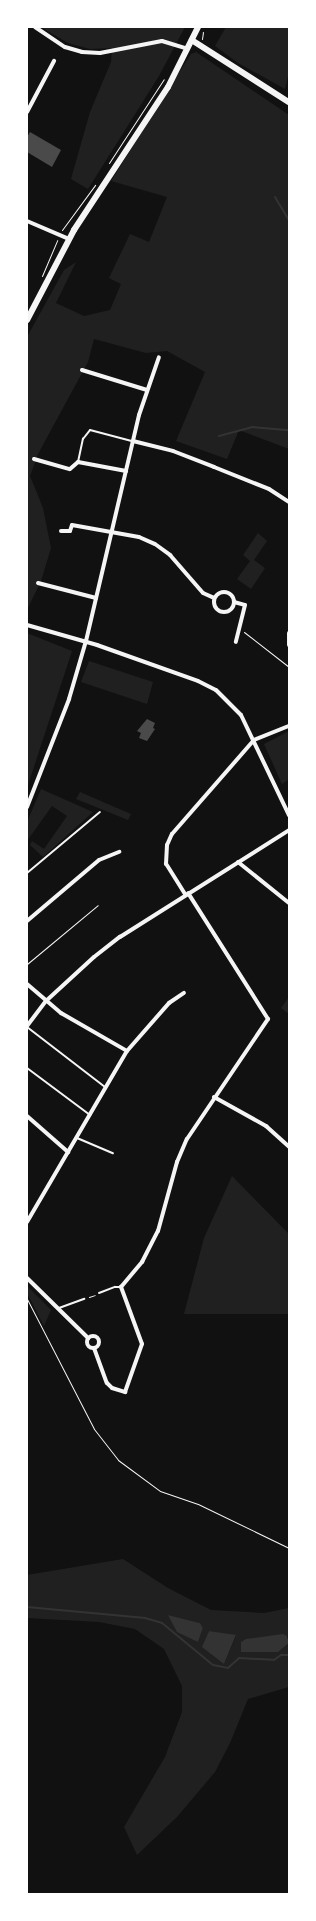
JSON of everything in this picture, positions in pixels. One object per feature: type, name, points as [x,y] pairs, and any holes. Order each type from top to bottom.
[{"type":"main road","points":[[27,320],[68,239],[168,87],[198,27]]},
{"type":"main road","points":[[192,40],[289,102]]},
{"type":"street","points":[[35,27],[65,47],[82,52],[100,52],[155,41],[168,42],[188,49]]},
{"type":"street","points":[[27,112],[54,61]]},
{"type":"street","points":[[27,221],[68,239]]},
{"type":"street","points":[[27,808],[54,742],[86,641],[133,441],[147,390],[159,357]]},
{"type":"street","points":[[82,370],[147,390]]},
{"type":"street","points":[[133,441],[173,451],[214,467],[269,489],[289,502]]},
{"type":"street","points":[[34,459],[70,469],[78,462],[126,472]]},
{"type":"street","points":[[61,531],[70,531],[72,525],[139,537],[155,544],[170,555],[204,593],[214,598]]},
{"type":"street","points":[[38,583],[96,598]]},
{"type":"street","points":[[226,591],[231,594],[234,602],[230,610],[224,612],[214,607],[214,598],[218,593],[226,591]]},
{"type":"street","points":[[234,602],[245,605],[236,642]]},
{"type":"street","points":[[27,625],[86,641],[197,680],[216,690],[238,710],[254,740],[289,815]]},
{"type":"street","points":[[289,633],[289,645]]},
{"type":"street","points":[[27,1278],[88,1338],[88,1344],[94,1348],[107,1383],[112,1388],[125,1392],[142,1344],[121,1287],[132,1276],[158,1231],[177,1162],[187,1139],[268,1019],[261,1004],[166,864],[168,841],[254,740],[289,726]]},
{"type":"street","points":[[27,1027],[46,1001],[99,953],[145,920],[289,830]]},
{"type":"street","points":[[27,921],[99,860],[119,852]]},
{"type":"street","points":[[238,862],[289,904]]},
{"type":"street","points":[[27,984],[61,1013],[127,1051]]},
{"type":"street","points":[[27,1222],[127,1051],[169,1003],[184,993]]},
{"type":"street","points":[[214,1097],[266,1126],[289,1147]]},
{"type":"street","points":[[27,1116],[68,1152]]},
{"type":"street","points":[[88,1338],[93,1336],[98,1338],[99,1344],[94,1348]]},
{"type":"lane","points":[[78,462],[83,439],[90,430],[133,441]]},
{"type":"lane","points":[[27,873],[100,812]]},
{"type":"lane","points":[[27,1027],[106,1087]]},
{"type":"lane","points":[[27,1068],[90,1114]]},
{"type":"lane","points":[[77,1138],[113,1153]]},
{"type":"lane","points":[[99,1293],[115,1287],[121,1287]]},
{"type":"lane","points":[[58,1309],[84,1299]]},
{"type":"path","points":[[240,629],[289,667]]},
{"type":"path","points":[[27,964],[98,905]]},
{"type":"path","points":[[84,1299],[99,1293]]},
{"type":"path","points":[[27,1300],[94,1429],[118,1460],[166,1495],[198,1504],[289,1548]]},
{"type":"shaded area","points":[[41,27],[185,27],[159,76],[88,189],[71,179],[90,112],[111,62],[112,48],[90,49],[68,43]]},
{"type":"shaded area","points":[[226,27],[289,27],[289,72],[285,89],[238,63],[215,46]]},
{"type":"shaded area","points":[[196,52],[289,115],[289,449],[239,430],[227,459],[176,441],[205,372],[167,351],[146,353],[94,339],[88,362],[38,454],[30,476],[43,508],[51,548],[41,581],[27,610],[27,337],[64,270],[76,262],[56,303],[84,316],[110,310],[121,284],[109,278],[130,234],[149,242],[167,197],[111,181],[191,54]]},
{"type":"shaded area","points":[[258,533],[267,541],[254,560],[265,568],[251,589],[237,579],[250,561],[243,555]]},
{"type":"shaded area","points":[[27,633],[72,651],[27,788]]},
{"type":"shaded area","points":[[89,661],[153,682],[147,704],[81,682]]},
{"type":"shaded area","points":[[289,731],[289,779],[282,784],[264,744]]},
{"type":"shaded area","points":[[41,789],[93,812],[43,857],[30,845],[32,841],[44,849],[67,816],[52,806],[27,841],[27,822]]},
{"type":"shaded area","points":[[80,792],[131,814],[128,820],[76,799]]},
{"type":"shaded area","points":[[289,997],[289,1014],[281,1008]]},
{"type":"shaded area","points":[[232,1176],[289,1234],[289,1314],[184,1314],[204,1238]]},
{"type":"shaded area","points":[[27,1286],[51,1310],[44,1326],[27,1293]]},
{"type":"shaded area","points":[[123,1559],[168,1588],[211,1610],[264,1613],[289,1608],[289,1639],[287,1636],[241,1642],[241,1651],[278,1652],[289,1643],[289,1687],[248,1699],[230,1743],[215,1772],[177,1817],[137,1855],[124,1827],[165,1757],[182,1712],[182,1686],[164,1649],[135,1629],[99,1622],[27,1618],[27,1575]],"holes":[[[168,1615],[200,1623],[203,1628],[198,1642]],[[209,1631],[236,1636],[224,1664],[206,1639]]]},
{"type":"shaded area","points":[[168,1615],[200,1623],[203,1628],[198,1642],[177,1632]]},
{"type":"shaded area","points":[[209,1631],[236,1635],[224,1664],[202,1647]]},
{"type":"shaded area","points":[[283,1634],[287,1636],[289,1643],[278,1652],[241,1652],[241,1642],[246,1639]]},
{"type":"building","points":[[30,132],[61,150],[52,167],[27,152],[27,137]]},
{"type":"building","points":[[147,719],[155,723],[153,728],[155,729],[147,741],[139,738],[141,733],[137,731]]},
{"type":"waterway","points":[[275,197],[289,220]]},
{"type":"waterway","points":[[219,436],[252,427],[289,430]]},
{"type":"waterway","points":[[27,1607],[145,1618],[162,1623],[213,1665],[228,1668],[239,1658],[274,1660],[281,1655],[289,1655]]}]
